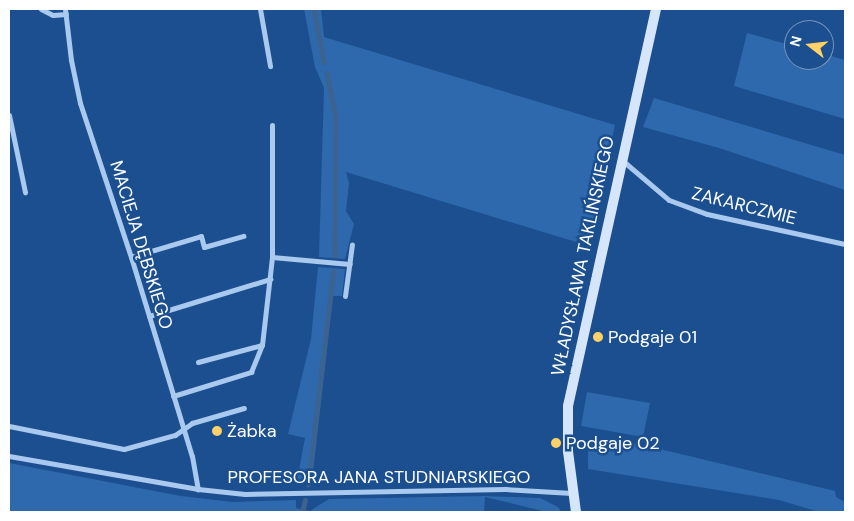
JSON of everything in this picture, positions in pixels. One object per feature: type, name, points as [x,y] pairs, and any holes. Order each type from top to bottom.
[{"type":"street","points":[[41,9],[53,15],[65,12]]},
{"type":"street","points":[[260,9],[270,66]]},
{"type":"street","name":"WŁADYSŁAWA TAKLIŃSKIEGO","points":[[576,512],[572,492],[568,406],[620,159],[656,9]]},
{"type":"street","name":"MACIEJA DĘBSKIEGO","points":[[65,12],[75,82],[149,316],[183,430],[198,489]]},
{"type":"street","points":[[9,115],[26,192]]},
{"type":"street","points":[[173,396],[251,372],[262,345],[272,257],[272,125]]},
{"type":"street","name":"ZAKARCZMIE","points":[[620,159],[669,200],[707,214],[845,244]]},
{"type":"street","points":[[131,257],[201,236],[204,247],[243,236]]},
{"type":"street","points":[[345,296],[352,244]]},
{"type":"street","points":[[272,257],[350,264]]},
{"type":"street","points":[[149,316],[270,279]]},
{"type":"street","points":[[198,362],[262,345]]},
{"type":"street","points":[[9,426],[124,449],[175,435],[192,423],[244,408]]},
{"type":"street","name":"PROFESORA JANA STUDNIARSKIEGO","points":[[9,456],[198,489],[245,494],[505,489],[572,492]]},
{"type":"shaded area","points":[[304,9],[321,9],[324,37],[615,125],[589,246],[346,172],[349,183],[346,211],[354,224],[345,259],[319,257],[324,88],[315,67]]},
{"type":"shaded area","points":[[747,33],[784,43],[784,70],[834,70],[834,57],[845,60],[845,119],[734,86]]},
{"type":"shaded area","points":[[654,98],[845,155],[845,190],[719,148],[643,127]]},
{"type":"shaded area","points":[[318,267],[345,269],[342,296],[333,296],[312,481],[297,481],[305,438],[288,434],[311,339]]},
{"type":"shaded area","points":[[587,392],[650,403],[643,437],[581,426]]},
{"type":"shaded area","points":[[588,438],[643,445],[835,491],[836,497],[845,502],[845,512],[819,512],[779,500],[588,469]]},
{"type":"shaded area","points":[[9,463],[181,496],[233,502],[296,500],[296,508],[310,511],[329,499],[484,496],[540,498],[558,507],[561,512],[547,512],[485,497],[484,512],[9,512]]},
{"type":"waterway","points":[[314,9],[324,62]]},
{"type":"waterway","points":[[327,73],[336,117],[335,255]]},
{"type":"waterway","points":[[308,485],[333,271]]},
{"type":"waterway","points":[[302,512],[305,500]]},
{"type":"place","name":"Podgaje 01","points":[[598,337]]},
{"type":"place","name":"Żabka","points":[[217,431]]},
{"type":"place","name":"Podgaje 02","points":[[556,443]]}]
